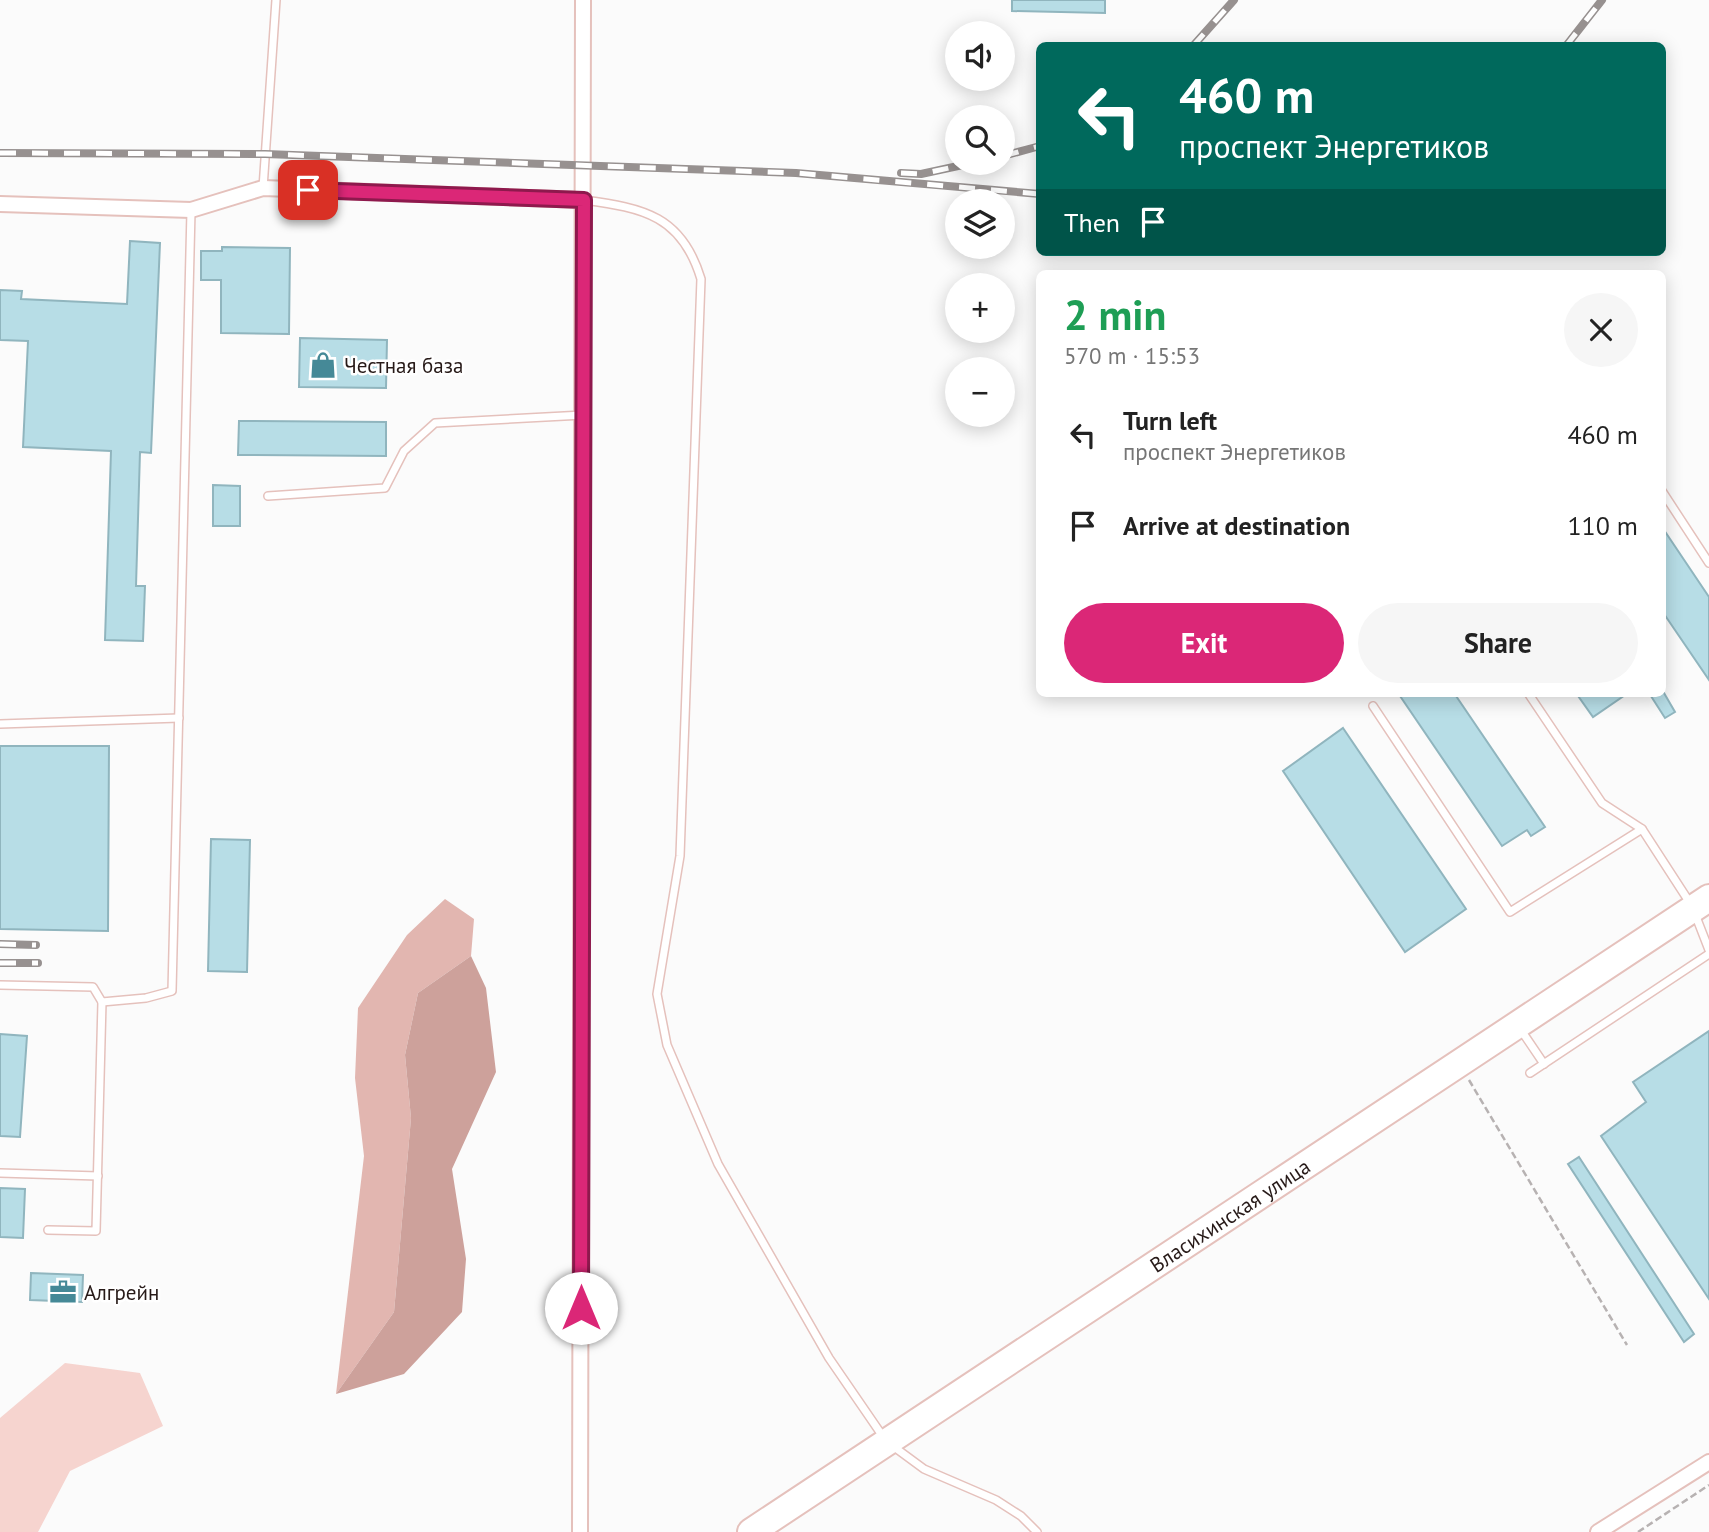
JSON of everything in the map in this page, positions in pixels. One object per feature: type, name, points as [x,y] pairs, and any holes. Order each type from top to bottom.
[{"type":"highway","name":"Власихинская улица","points":[[751,1532],[1701,903]]},
{"type":"street","points":[[580,1532],[583,0]]},
{"type":"street","points":[[0,204],[191,210],[263,188],[584,200]]},
{"type":"street","points":[[1598,1532],[1709,1462]]},
{"type":"lane","points":[[263,188],[276,0]]},
{"type":"lane","points":[[584,200],[626,206],[668,223],[694,256],[701,279],[680,856],[657,994],[667,1045],[718,1164],[829,1357],[886,1441],[924,1469],[996,1500],[1021,1516],[1037,1532]]},
{"type":"lane","points":[[102,1002],[146,998],[172,991],[191,210]]},
{"type":"lane","points":[[268,496],[385,488],[404,452],[435,423],[584,415]]},
{"type":"lane","points":[[1666,497],[1709,563]]},
{"type":"lane","points":[[1530,1073],[1709,952],[1701,903],[1642,829],[1602,803],[1531,697]]},
{"type":"lane","points":[[1373,706],[1510,912],[1642,829]]},
{"type":"lane","points":[[0,724],[179,718]]},
{"type":"lane","points":[[0,985],[93,987],[102,1002],[96,1231],[48,1230]]},
{"type":"lane","points":[[1517,1025],[1544,1063]]},
{"type":"lane","points":[[0,1173],[98,1175]]},
{"type":"path","points":[[1459,1063],[1627,1345]]},
{"type":"path","points":[[1638,1532],[1709,1485]]},
{"type":"shaded area","points":[[445,899],[474,919],[471,956],[418,993],[405,1055],[411,1118],[394,1312],[336,1394],[364,1156],[355,1078],[358,1008],[407,935]]},
{"type":"shaded area","points":[[471,956],[486,988],[496,1072],[452,1169],[466,1259],[462,1312],[404,1374],[336,1394],[394,1312],[411,1118],[405,1055],[418,993]]},
{"type":"shaded area","points":[[65,1363],[140,1373],[163,1426],[70,1471],[38,1532],[0,1532],[0,1418]]},
{"type":"building","points":[[1012,0],[1105,0],[1105,13],[1012,11]]},
{"type":"building","points":[[130,241],[160,243],[151,453],[140,452],[136,586],[145,586],[143,641],[105,640],[111,451],[23,447],[28,341],[0,340],[0,290],[22,291],[21,299],[127,304]]},
{"type":"building","points":[[222,247],[290,248],[289,334],[221,333],[221,280],[201,280],[201,251],[222,251]]},
{"type":"building","points":[[300,338],[387,340],[386,388],[299,387]]},
{"type":"building","points":[[239,421],[386,422],[386,456],[238,455]]},
{"type":"building","points":[[213,485],[240,486],[240,526],[213,526]]},
{"type":"building","points":[[1666,533],[1709,597],[1709,680],[1666,617]]},
{"type":"building","points":[[1666,696],[1675,712],[1665,718],[1652,697]]},
{"type":"building","points":[[1401,697],[1457,697],[1545,827],[1531,836],[1527,830],[1502,846]]},
{"type":"building","points":[[1579,697],[1622,697],[1593,717]]},
{"type":"building","points":[[1343,728],[1466,909],[1405,952],[1283,771]]},
{"type":"building","points":[[0,746],[109,746],[108,931],[0,929]]},
{"type":"building","points":[[211,839],[250,840],[247,972],[208,971]]},
{"type":"building","points":[[1709,1031],[1709,1299],[1601,1136],[1646,1102],[1633,1082]]},
{"type":"building","points":[[0,1034],[27,1036],[20,1137],[0,1136]]},
{"type":"building","points":[[1579,1157],[1694,1334],[1684,1342],[1568,1164]]},
{"type":"building","points":[[0,1188],[25,1189],[23,1238],[0,1237]]},
{"type":"building","points":[[31,1273],[83,1275],[82,1302],[30,1300]]},
{"type":"railway","points":[[1197,42],[1234,0]]},
{"type":"railway","points":[[1569,42],[1602,0]]},
{"type":"railway","points":[[1015,153],[1036,147]]},
{"type":"railway","points":[[0,153],[265,154],[796,173],[1036,194]]},
{"type":"railway","points":[[901,173],[921,174],[945,169]]},
{"type":"railway","points":[[0,944],[36,945]]},
{"type":"railway","points":[[0,963],[38,963]]},
{"type":"place","name":"Честная база","points":[[323,365]]},
{"type":"place","name":"Алгрейн","points":[[63,1292]]},
{"type":"route","points":[[308,190],[584,200],[581,1308]]}]
